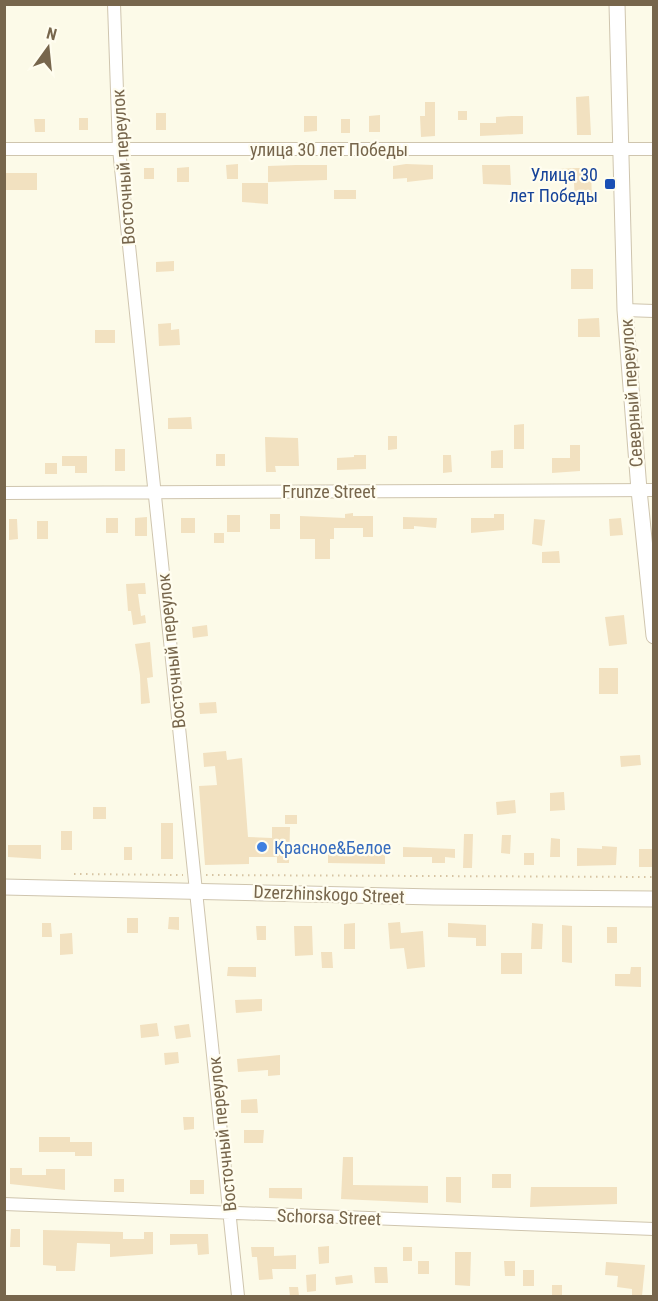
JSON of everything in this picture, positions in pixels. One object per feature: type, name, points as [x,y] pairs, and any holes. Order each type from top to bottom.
[{"type":"street","name":"Восточный переулок","points":[[114,4],[119,149],[238,1296]]},
{"type":"street","name":"Северный переулок","points":[[617,4],[625,310],[646,490],[654,636]]},
{"type":"street","name":"улица 30 лет Победы","points":[[4,150],[654,149]]},
{"type":"street","points":[[625,310],[654,310]]},
{"type":"street","name":"Frunze Street","points":[[4,494],[154,491],[646,490]]},
{"type":"street","name":"Dzerzhinskogo Street","points":[[4,887],[195,882],[434,897],[654,899]]},
{"type":"street","name":"Schorsa Street","points":[[4,1204],[654,1229]]},
{"type":"path","points":[[64,874],[195,882],[654,877]]},
{"type":"building","points":[[589,96],[591,135],[577,135],[576,97]]},
{"type":"building","points":[[425,102],[435,102],[435,136],[421,137],[420,116],[425,116]]},
{"type":"building","points":[[458,111],[467,111],[467,120],[458,120]]},
{"type":"building","points":[[156,113],[166,113],[166,130],[156,130]]},
{"type":"building","points":[[380,115],[380,132],[369,132],[369,116]]},
{"type":"building","points":[[304,116],[317,116],[317,131],[304,132]]},
{"type":"building","points":[[523,116],[523,134],[480,136],[480,123],[496,123],[496,117]]},
{"type":"building","points":[[79,118],[88,118],[88,130],[79,130]]},
{"type":"building","points":[[34,119],[45,119],[45,132],[35,132]]},
{"type":"building","points":[[341,119],[350,119],[350,133],[341,133]]},
{"type":"building","points":[[238,164],[238,179],[227,179],[226,165]]},
{"type":"building","points":[[327,165],[327,180],[268,182],[268,166]]},
{"type":"building","points":[[433,165],[433,179],[407,182],[407,178],[393,179],[393,166]]},
{"type":"building","points":[[482,165],[510,165],[511,185],[483,184]]},
{"type":"building","points":[[189,167],[189,182],[177,182],[177,168]]},
{"type":"building","points":[[144,168],[154,168],[154,179],[144,179]]},
{"type":"building","points":[[591,168],[592,203],[575,203],[574,183],[558,183],[558,169]]},
{"type":"building","points":[[4,173],[37,173],[37,190],[4,190]]},
{"type":"building","points":[[242,183],[268,183],[268,204],[242,202]]},
{"type":"building","points":[[334,190],[356,190],[356,199],[334,199]]},
{"type":"building","points":[[174,261],[174,271],[156,272],[156,262]]},
{"type":"building","points":[[571,269],[593,269],[593,289],[571,289]]},
{"type":"building","points":[[599,318],[600,337],[578,337],[578,319]]},
{"type":"building","points":[[171,323],[171,330],[179,329],[180,345],[159,346],[158,324]]},
{"type":"building","points":[[95,330],[115,330],[115,343],[95,343]]},
{"type":"building","points":[[191,417],[192,429],[168,429],[168,418]]},
{"type":"building","points":[[524,424],[524,449],[514,449],[514,425]]},
{"type":"building","points":[[388,436],[397,436],[397,449],[388,450]]},
{"type":"building","points":[[265,437],[298,438],[299,466],[275,466],[276,472],[266,472]]},
{"type":"building","points":[[570,445],[580,445],[580,471],[552,473],[552,458],[570,458]]},
{"type":"building","points":[[115,449],[125,449],[125,471],[115,471]]},
{"type":"building","points":[[503,450],[503,468],[491,468],[491,451]]},
{"type":"building","points":[[216,454],[225,454],[225,466],[216,466]]},
{"type":"building","points":[[354,455],[366,455],[366,469],[337,470],[337,458],[354,457]]},
{"type":"building","points":[[443,455],[451,455],[452,472],[443,473]]},
{"type":"building","points":[[62,456],[87,456],[87,473],[75,473],[75,466],[62,466]]},
{"type":"building","points":[[45,463],[57,463],[57,474],[45,474]]},
{"type":"building","points":[[353,513],[353,516],[373,516],[373,537],[363,537],[363,528],[334,528],[334,539],[330,539],[330,559],[315,559],[315,539],[300,539],[300,516],[345,518],[345,514]]},
{"type":"building","points":[[270,514],[280,514],[280,529],[270,529]]},
{"type":"building","points":[[494,514],[504,514],[504,530],[471,533],[471,518],[494,518]]},
{"type":"building","points":[[227,515],[240,515],[240,532],[227,532]]},
{"type":"building","points":[[147,517],[147,536],[135,536],[135,518]]},
{"type":"building","points":[[403,517],[437,518],[436,528],[414,526],[414,529],[403,529]]},
{"type":"building","points":[[106,518],[118,518],[118,533],[106,533]]},
{"type":"building","points":[[181,518],[195,518],[195,533],[181,533]]},
{"type":"building","points":[[621,518],[623,535],[610,536],[609,519]]},
{"type":"building","points":[[9,519],[17,519],[18,539],[9,540]]},
{"type":"building","points":[[534,519],[545,520],[542,546],[532,544]]},
{"type":"building","points":[[37,521],[48,521],[48,539],[37,539]]},
{"type":"building","points":[[214,533],[224,533],[224,543],[214,543]]},
{"type":"building","points":[[559,551],[560,563],[542,563],[542,552]]},
{"type":"building","points":[[145,583],[146,594],[138,594],[141,616],[145,615],[146,623],[133,625],[131,611],[128,611],[126,584]]},
{"type":"building","points":[[624,615],[627,644],[609,646],[605,617]]},
{"type":"building","points":[[207,625],[208,636],[193,638],[192,627]]},
{"type":"building","points":[[150,642],[153,677],[147,678],[150,703],[141,704],[140,675],[135,644]]},
{"type":"building","points":[[599,668],[618,668],[618,694],[599,694]]},
{"type":"building","points":[[216,702],[217,713],[200,714],[199,703]]},
{"type":"building","points":[[226,751],[227,760],[242,758],[248,837],[272,838],[272,827],[290,827],[289,863],[277,863],[277,857],[249,857],[249,864],[205,865],[199,786],[217,785],[215,766],[204,767],[203,753]]},
{"type":"building","points":[[640,755],[641,765],[621,767],[620,756]]},
{"type":"building","points":[[564,792],[565,810],[550,811],[550,793]]},
{"type":"building","points":[[515,800],[516,813],[497,815],[496,802]]},
{"type":"building","points":[[93,807],[106,807],[106,819],[93,819]]},
{"type":"building","points":[[285,815],[297,815],[297,824],[285,824]]},
{"type":"building","points":[[161,823],[173,823],[173,859],[161,859]]},
{"type":"building","points":[[61,831],[72,831],[72,850],[61,850]]},
{"type":"building","points":[[464,834],[473,834],[472,868],[463,868]]},
{"type":"building","points":[[502,835],[511,835],[510,854],[501,853]]},
{"type":"building","points":[[551,838],[560,839],[560,857],[550,857]]},
{"type":"building","points":[[8,845],[41,845],[41,859],[8,857]]},
{"type":"building","points":[[349,845],[361,845],[361,854],[385,854],[385,864],[328,863],[328,850],[349,850]]},
{"type":"building","points":[[602,846],[617,847],[616,865],[577,866],[577,848],[602,849]]},
{"type":"building","points":[[124,847],[132,847],[132,860],[124,860]]},
{"type":"building","points":[[403,847],[455,849],[455,858],[445,857],[445,863],[432,863],[432,857],[403,857]]},
{"type":"building","points":[[639,849],[654,849],[654,867],[639,867]]},
{"type":"building","points":[[524,853],[534,853],[534,865],[524,865]]},
{"type":"building","points":[[169,917],[179,917],[179,930],[168,929]]},
{"type":"building","points":[[127,918],[138,918],[138,933],[127,933]]},
{"type":"building","points":[[400,922],[401,933],[423,931],[425,967],[407,969],[404,948],[390,949],[388,923]]},
{"type":"building","points":[[42,923],[51,923],[52,937],[42,937]]},
{"type":"building","points":[[355,923],[355,949],[344,949],[344,924]]},
{"type":"building","points":[[448,923],[486,925],[486,946],[476,946],[476,938],[448,937]]},
{"type":"building","points":[[532,923],[543,924],[542,949],[531,949]]},
{"type":"building","points":[[562,925],[572,926],[572,963],[562,962]]},
{"type":"building","points":[[256,926],[266,926],[266,940],[257,940]]},
{"type":"building","points":[[294,926],[312,926],[313,955],[295,956]]},
{"type":"building","points":[[607,927],[617,927],[617,943],[607,943]]},
{"type":"building","points":[[72,933],[73,954],[60,955],[60,934]]},
{"type":"building","points":[[321,952],[332,952],[333,968],[322,968]]},
{"type":"building","points":[[501,953],[522,953],[522,974],[501,974]]},
{"type":"building","points":[[228,967],[256,967],[256,977],[227,976]]},
{"type":"building","points":[[631,967],[641,967],[641,987],[615,986],[615,974],[630,974]]},
{"type":"building","points":[[262,999],[262,1011],[236,1013],[235,1000]]},
{"type":"building","points":[[157,1023],[159,1036],[141,1038],[140,1025]]},
{"type":"building","points":[[189,1024],[191,1037],[176,1039],[174,1026]]},
{"type":"building","points":[[178,1052],[179,1063],[165,1065],[164,1053]]},
{"type":"building","points":[[280,1055],[280,1075],[268,1076],[268,1070],[238,1072],[237,1059]]},
{"type":"building","points":[[257,1099],[258,1113],[241,1113],[241,1100]]},
{"type":"building","points":[[183,1117],[194,1117],[194,1129],[184,1130]]},
{"type":"building","points":[[244,1130],[264,1130],[263,1143],[244,1143]]},
{"type":"building","points":[[39,1137],[70,1137],[70,1142],[92,1142],[92,1156],[75,1156],[75,1152],[39,1152]]},
{"type":"building","points":[[343,1157],[353,1157],[353,1185],[428,1186],[428,1203],[341,1199]]},
{"type":"building","points":[[10,1168],[22,1168],[22,1175],[46,1175],[46,1169],[65,1169],[65,1190],[10,1184]]},
{"type":"building","points":[[492,1174],[511,1174],[511,1188],[492,1188]]},
{"type":"building","points":[[446,1177],[461,1177],[461,1203],[446,1202]]},
{"type":"building","points":[[114,1179],[124,1179],[124,1192],[114,1192]]},
{"type":"building","points":[[190,1180],[204,1180],[204,1194],[190,1194]]},
{"type":"building","points":[[531,1187],[617,1187],[617,1204],[530,1207]]},
{"type":"building","points":[[269,1188],[302,1188],[302,1199],[269,1198]]},
{"type":"building","points":[[11,1229],[20,1229],[20,1247],[10,1247]]},
{"type":"building","points":[[43,1230],[123,1232],[123,1239],[144,1239],[144,1232],[153,1232],[153,1254],[110,1257],[110,1244],[77,1243],[75,1271],[56,1271],[56,1266],[43,1265]]},
{"type":"building","points":[[170,1234],[208,1234],[209,1254],[198,1255],[197,1244],[170,1245]]},
{"type":"building","points":[[329,1246],[329,1263],[319,1264],[318,1247]]},
{"type":"building","points":[[251,1247],[274,1247],[274,1256],[296,1255],[296,1269],[272,1269],[273,1279],[259,1280],[257,1257],[252,1257]]},
{"type":"building","points":[[403,1247],[412,1247],[412,1261],[403,1261]]},
{"type":"building","points":[[455,1252],[471,1252],[470,1286],[455,1285]]},
{"type":"building","points":[[418,1261],[429,1261],[429,1274],[418,1274]]},
{"type":"building","points":[[504,1261],[515,1261],[515,1276],[505,1276]]},
{"type":"building","points":[[606,1262],[645,1265],[642,1296],[632,1296],[632,1289],[617,1287],[618,1276],[605,1275]]},
{"type":"building","points":[[374,1267],[387,1267],[388,1283],[375,1283]]},
{"type":"building","points":[[523,1270],[534,1270],[534,1286],[523,1286]]},
{"type":"building","points":[[316,1274],[316,1291],[307,1292],[306,1275]]},
{"type":"building","points":[[352,1275],[353,1283],[336,1285],[335,1277]]},
{"type":"building","points":[[552,1285],[562,1285],[562,1296],[552,1296]]},
{"type":"building","points":[[289,1287],[298,1287],[299,1296],[290,1296]]},
{"type":"place","name":"Улица 30 лет Победы","points":[[610,184]]},
{"type":"place","name":"Красное&Белое","points":[[262,847]]}]
